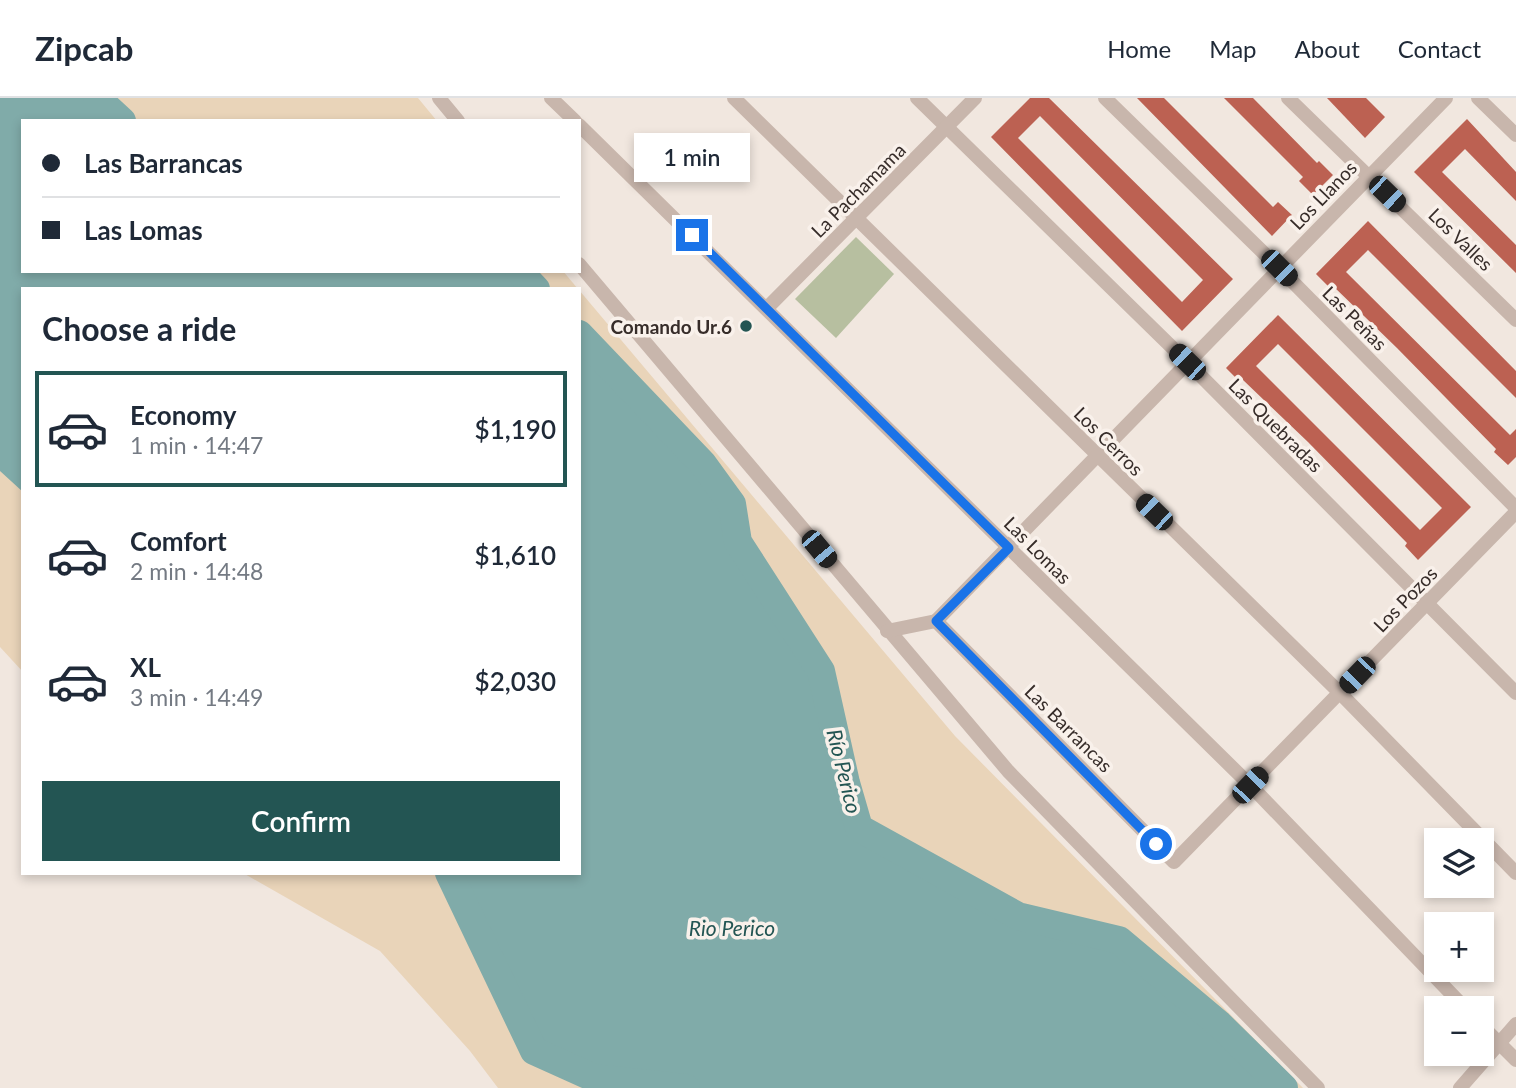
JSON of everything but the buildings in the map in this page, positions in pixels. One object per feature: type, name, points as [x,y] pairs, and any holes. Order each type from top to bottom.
[{"type":"street","points":[[439,98],[456,119]]},
{"type":"street","points":[[551,98],[573,119]]},
{"type":"street","name":"Los Cerros","points":[[734,98],[1514,866]]},
{"type":"street","name":"Las Quebradas","points":[[918,98],[1187,362],[1516,693]]},
{"type":"street","name":"La Pachamama","points":[[767,308],[975,98]]},
{"type":"street","name":"Las Peñas","points":[[1105,98],[1279,268],[1516,510]]},
{"type":"street","name":"Los Valles","points":[[1288,98],[1516,320]]},
{"type":"street","name":"Los Llanos","points":[[936,621],[1098,458],[1187,362],[1446,98]]},
{"type":"street","points":[[1478,98],[1516,135]]},
{"type":"street","name":"Las Lomas","points":[[581,127],[1250,785],[1453,996]]},
{"type":"street","points":[[581,266],[1007,771],[1318,1088]]},
{"type":"street","name":"Los Pozos","points":[[1174,862],[1516,510]]},
{"type":"street","points":[[887,631],[936,621]]},
{"type":"street","name":"Las Barrancas","points":[[936,621],[1174,862]]},
{"type":"street","points":[[1460,1088],[1516,1024]]},
{"type":"street","points":[[1494,1038],[1516,1060]]},
{"type":"green space","points":[[856,237],[894,274],[836,338],[795,299]]},
{"type":"sand","points":[[0,98],[418,98],[435,119],[21,119],[21,273],[565,273],[576,287],[21,287],[21,670],[0,647]]},
{"type":"sand","name":"Rio Perico","points":[[581,292],[955,736],[1303,1088],[498,1088],[470,1051],[380,951],[247,875],[581,875]]},
{"type":"water","points":[[0,98],[97,98],[120,119],[21,119],[21,273],[218,273],[241,284],[301,273],[521,273],[534,287],[21,287],[21,490],[0,471]]},
{"type":"water","name":"Rio Perico","points":[[581,336],[703,464],[732,504],[739,542],[821,671],[859,828],[1018,916],[1119,940],[1219,1024],[1284,1088],[686,1088],[594,1078],[534,1051],[450,875],[581,875]]},
{"type":"waterway","name":"Río Perico","points":[[97,98],[120,119]]},
{"type":"waterway","name":"Río Perico","points":[[218,273],[240,284],[301,273]]},
{"type":"waterway","name":"Río Perico","points":[[521,273],[534,287]]},
{"type":"waterway","name":"Río Perico","points":[[581,336],[703,464],[732,504],[738,542],[821,671],[859,828],[1018,916],[1119,940],[1219,1024],[1284,1088]]},
{"type":"waterway","name":"Río Perico","points":[[450,875],[534,1051],[594,1078],[686,1088]]},
{"type":"place","name":"Comando Ur.6","points":[[746,326]]},
{"type":"route","points":[[692,235],[1009,548],[936,621],[1156,844]]}]
